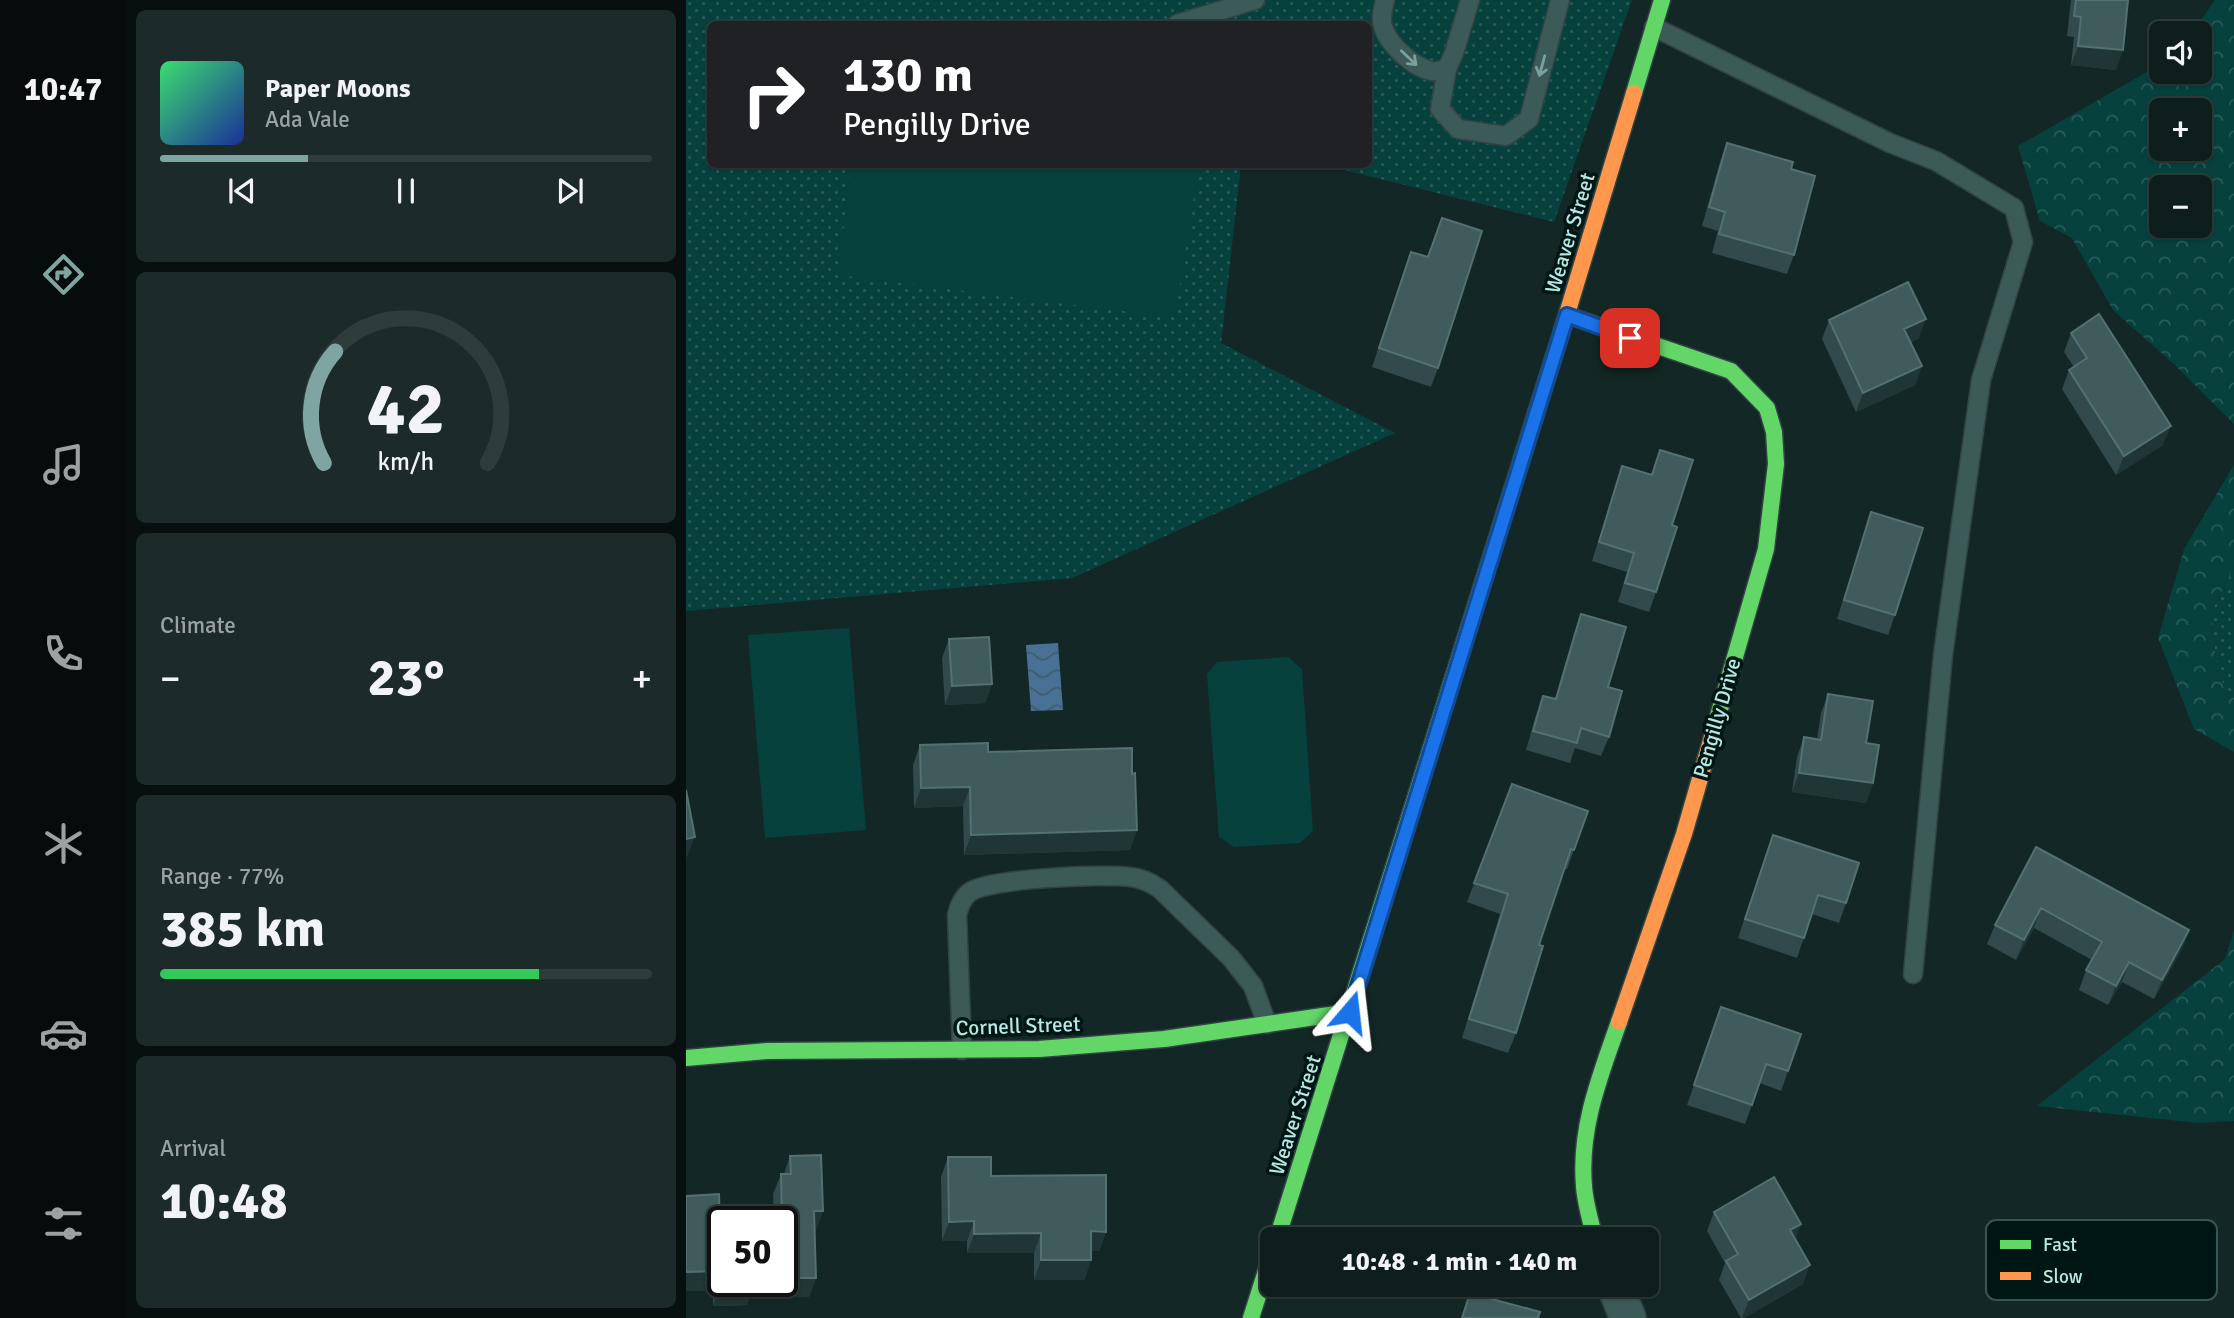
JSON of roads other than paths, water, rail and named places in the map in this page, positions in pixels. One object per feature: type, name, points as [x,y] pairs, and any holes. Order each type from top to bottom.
[{"type":"street","name":"Weaver Street","points":[[1281,1227],[1567,315],[1662,0]]},
{"type":"street","name":"Pengilly Drive","points":[[1567,315],[1731,371],[1766,408],[1774,432],[1776,464],[1766,549],[1684,834],[1591,1102],[1583,1154],[1584,1188],[1592,1227]]},
{"type":"street","name":"Cornell Street","points":[[686,1058],[767,1051],[1039,1049],[1150,1040],[1350,1012]]},
{"type":"street","points":[[1251,1318],[1260,1290]]},
{"type":"street","points":[[1619,1297],[1628,1318]]},
{"type":"lane","points":[[1187,21],[1255,0]]},
{"type":"lane","points":[[1385,0],[1383,28],[1394,44],[1417,66],[1434,72],[1447,69]]},
{"type":"lane","points":[[1470,0],[1447,69],[1440,109],[1458,130],[1506,136],[1529,119],[1560,0]]},
{"type":"lane","points":[[1654,27],[1878,137],[1936,161],[2014,208],[2023,242],[1981,380],[1943,655],[1913,974]]},
{"type":"lane","points":[[961,1050],[957,915],[961,902],[971,891],[989,884],[1070,876],[1128,877],[1150,882],[1160,889],[1238,967],[1253,986],[1267,1024]]},
{"type":"water","points":[[1058,643],[1063,710],[1031,711],[1026,645]]}]
